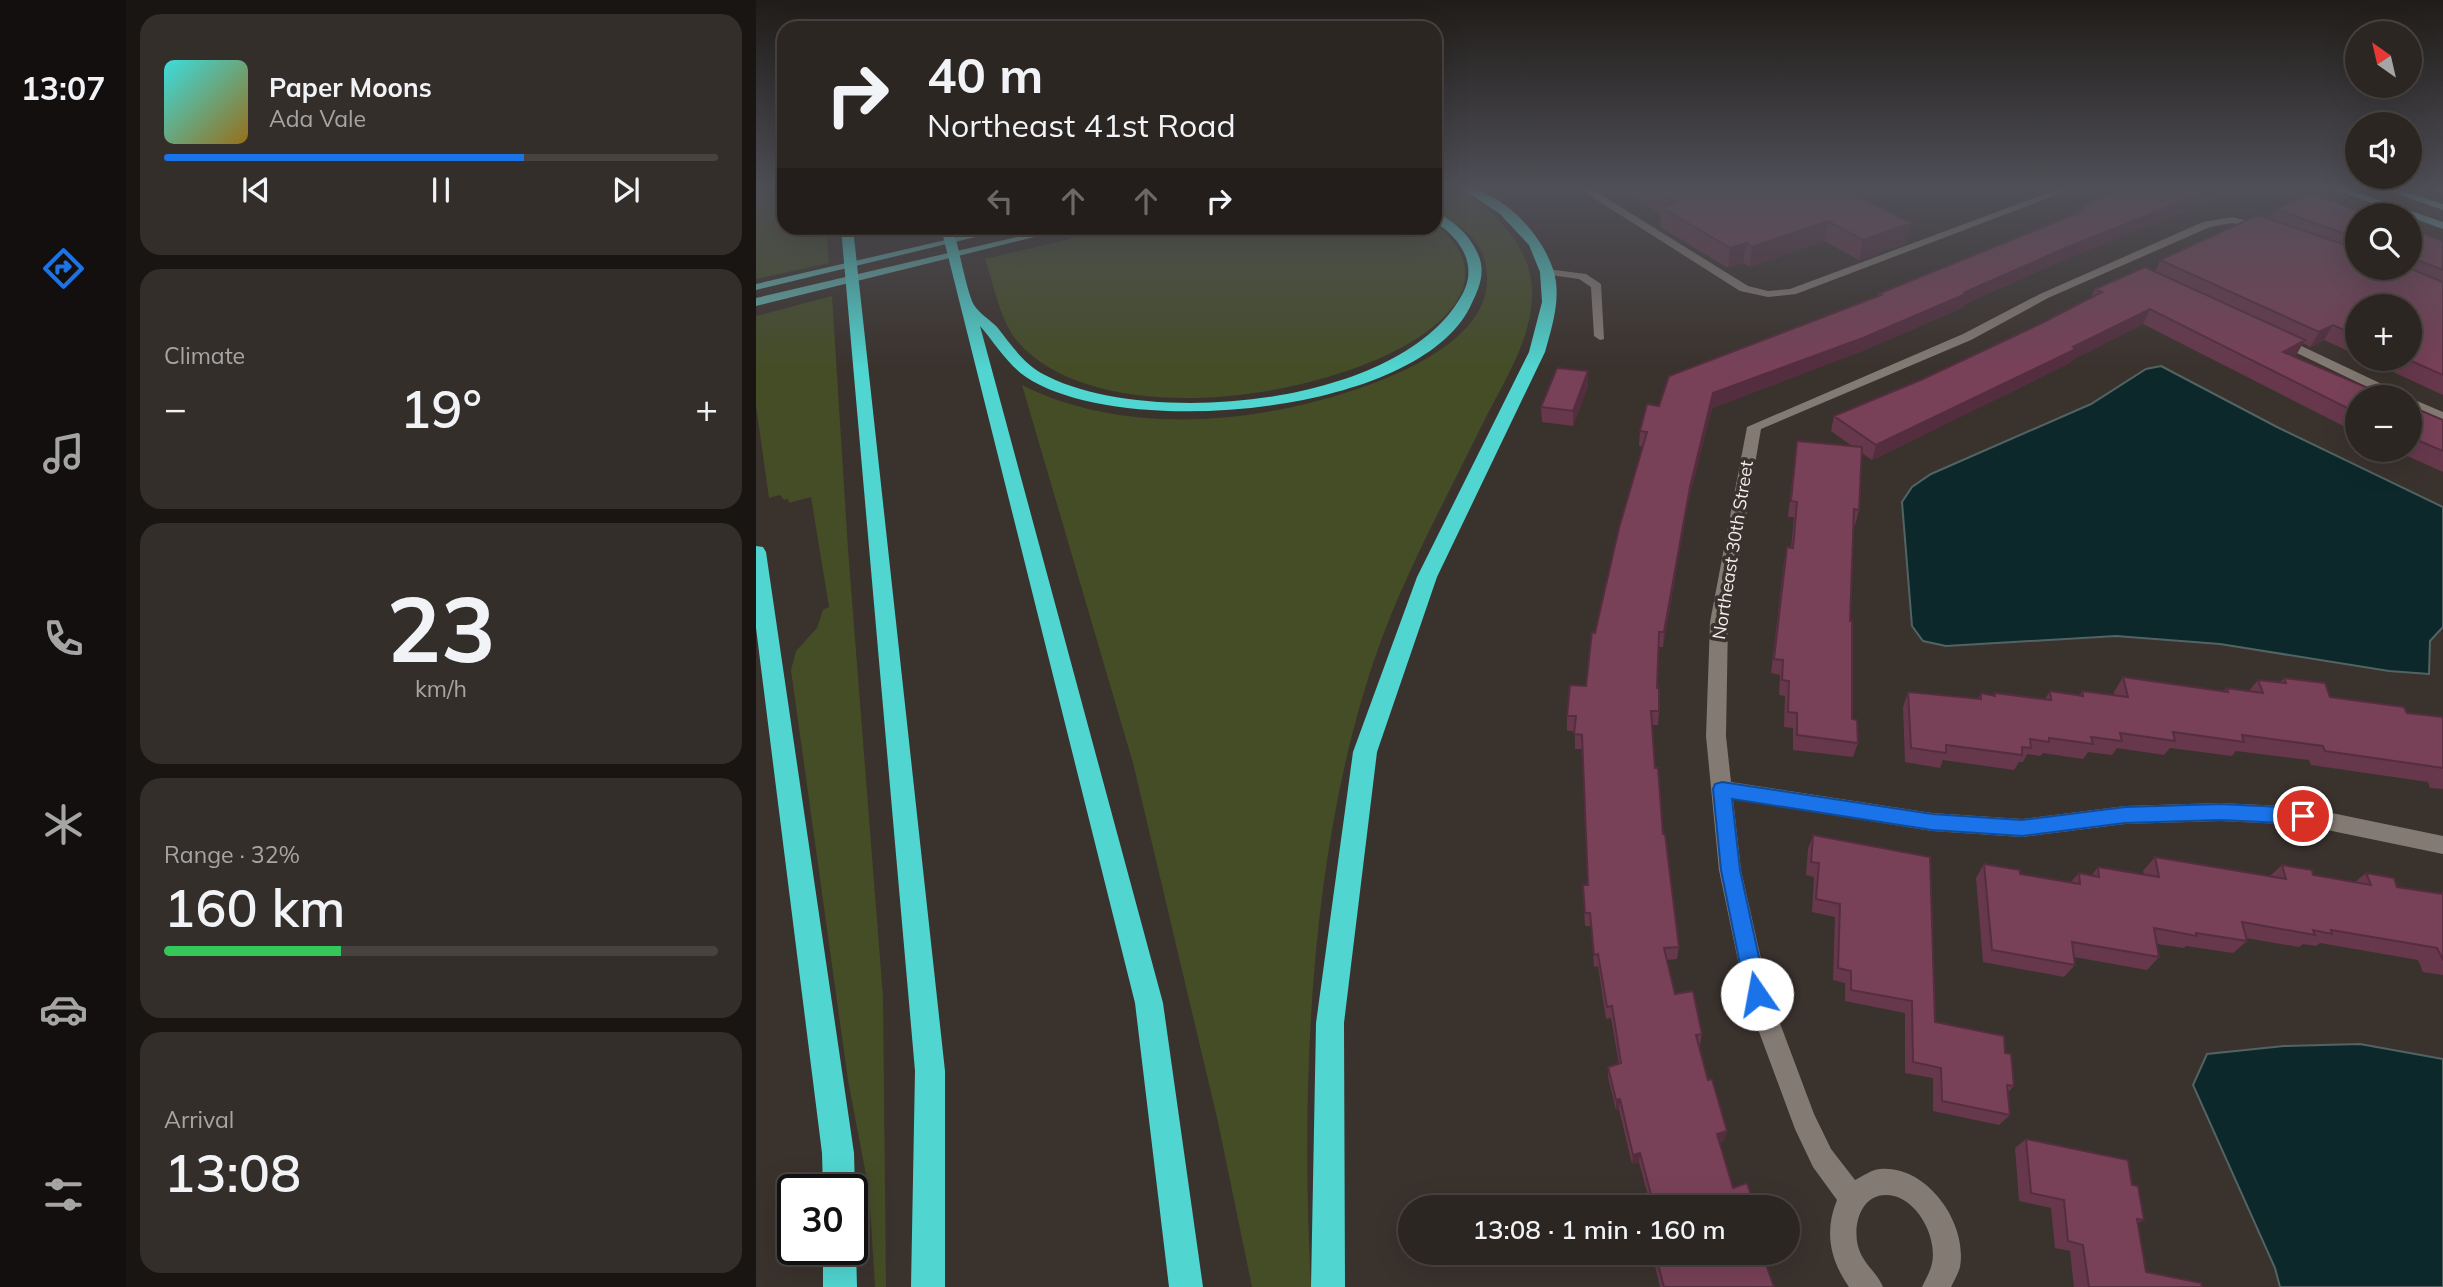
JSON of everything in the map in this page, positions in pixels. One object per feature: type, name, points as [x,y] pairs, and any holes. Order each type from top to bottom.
[{"type":"highway","points":[[849,248],[930,1071],[928,1287]]},
{"type":"highway","points":[[951,248],[1149,1003],[1186,1287]]},
{"type":"highway","points":[[965,304],[993,331],[1008,355],[1034,376],[1087,396],[1129,404],[1205,408],[1249,405],[1299,396],[1359,378],[1412,354],[1436,338],[1469,302],[1476,275],[1470,248]]},
{"type":"highway","points":[[1328,1287],[1329,1023],[1365,751],[1427,577],[1537,352],[1546,321],[1548,272],[1536,248]]},
{"type":"highway","points":[[756,552],[838,1153],[839,1174]]},
{"type":"highway","points":[[839,1265],[840,1287]]},
{"type":"main road","points":[[756,287],[922,248]]},
{"type":"main road","points":[[756,302],[982,248]]},
{"type":"street","points":[[1679,248],[1744,289],[1768,294],[1792,292],[1912,248]]},
{"type":"street","name":"Northeast 30th Street","points":[[1852,1198],[1822,1158],[1804,1120],[1757,994],[1730,870],[1716,736],[1719,622],[1754,427],[1967,337],[2044,296],[2122,267],[2162,248]]},
{"type":"street","points":[[1548,272],[1581,276],[1597,285],[1600,336]]},
{"type":"street","points":[[2266,333],[2373,385]]},
{"type":"street","points":[[2422,408],[2443,418]]},
{"type":"street","points":[[1722,789],[1932,822],[2022,828],[2125,815],[2220,812],[2303,816],[2443,845]]},
{"type":"street","points":[[1869,1287],[1853,1269],[1844,1250],[1842,1230],[1844,1212],[1852,1198],[1865,1187],[1880,1182],[1897,1183],[1914,1192],[1929,1205],[1940,1222],[1947,1242],[1947,1263],[1936,1287]]},
{"type":"green space","points":[[756,248],[828,248],[829,263],[756,279]]},
{"type":"green space","points":[[1032,248],[1451,248],[1465,268],[1450,311],[1400,349],[1327,377],[1241,395],[1154,397],[1076,380],[1018,342],[1002,313],[985,259]]},
{"type":"green space","points":[[1480,248],[1519,248],[1529,269],[1531,282],[1532,297],[1527,329],[1515,360],[1396,603],[1360,706],[1340,786],[1326,869],[1310,1039],[1307,1124],[1311,1287],[1252,1287],[1218,1122],[1133,763],[1022,385],[1080,407],[1141,418],[1204,419],[1236,416],[1294,407],[1328,398],[1401,372],[1435,353],[1463,332],[1481,307],[1487,278]]},
{"type":"green space","points":[[832,296],[848,549],[883,997],[886,1287],[875,1287],[868,1174],[866,1174],[848,1080],[791,670],[796,651],[817,628],[823,610],[829,607],[811,497],[789,503],[788,499],[784,500],[780,495],[769,498],[756,406],[756,316]]},
{"type":"water","points":[[2161,366],[2345,462],[2443,507],[2443,627],[2430,641],[2429,674],[2389,671],[2220,644],[2116,636],[1946,646],[1923,641],[1912,626],[1902,502],[1912,487],[1931,474],[2091,404],[2146,369]]},
{"type":"water","points":[[2360,1044],[2443,1059],[2443,1287],[2280,1287],[2275,1268],[2193,1085],[2207,1054],[2284,1046]]},
{"type":"building","points":[[1991,248],[2065,248],[1863,338],[1713,393],[1690,487],[1664,632],[1659,632],[1659,711],[1651,711],[1655,768],[1658,768],[1663,834],[1679,947],[1664,948],[1675,994],[1693,991],[1702,1034],[1696,1035],[1708,1080],[1712,1079],[1727,1131],[1717,1134],[1733,1188],[1747,1183],[1751,1195],[1651,1195],[1640,1153],[1633,1155],[1620,1099],[1616,1100],[1608,1067],[1621,1063],[1612,1006],[1607,1007],[1598,954],[1594,955],[1590,913],[1585,913],[1583,885],[1588,885],[1582,735],[1574,734],[1576,716],[1567,716],[1570,685],[1586,686],[1592,632],[1595,633],[1619,528],[1647,432],[1640,431],[1647,404],[1659,406],[1669,376],[1881,295],[1878,294]]},
{"type":"building","points":[[2186,248],[2345,248],[2345,280],[2422,280],[2422,273],[2443,282],[2443,375],[2422,366],[2422,294],[2345,294],[2345,330],[2333,325],[2319,332],[2160,260]]},
{"type":"building","points":[[2422,248],[2443,248],[2443,270],[2422,262]]},
{"type":"building","points":[[2145,267],[2305,340],[2283,352],[2361,385],[2345,385],[2345,407],[2150,309],[2073,347],[2076,349],[1876,445],[1834,416],[1923,379],[2102,292],[2095,289]]},
{"type":"building","points":[[1557,368],[1588,371],[1573,411],[1541,407]]},
{"type":"building","points":[[2422,411],[2443,420],[2443,451],[2422,442]]},
{"type":"building","points":[[1797,441],[1862,447],[1859,510],[1854,509],[1850,621],[1852,719],[1857,720],[1858,743],[1797,735],[1797,713],[1788,712],[1789,681],[1782,680],[1783,660],[1774,659],[1787,547],[1793,548],[1797,502],[1791,501]]},
{"type":"building","points":[[2123,677],[2228,692],[2226,688],[2263,693],[2258,680],[2286,683],[2284,678],[2325,683],[2330,697],[2404,707],[2407,713],[2443,717],[2443,768],[2325,751],[2323,746],[2242,735],[2244,742],[2173,732],[2175,741],[2120,733],[2122,741],[2091,737],[2093,744],[2049,738],[2049,742],[2030,739],[2031,748],[2022,747],[2022,755],[1946,745],[1946,753],[1911,748],[1908,692],[1981,699],[1981,693],[1995,696],[1995,693],[2051,700],[2050,691],[2083,696],[2082,691],[2128,697]]},
{"type":"building","points":[[1813,835],[1930,857],[1935,1022],[2004,1036],[2005,1053],[2011,1054],[2014,1086],[2007,1085],[2010,1115],[1942,1101],[1941,1068],[1913,1062],[1912,1001],[1851,990],[1851,971],[1838,968],[1840,904],[1816,899],[1819,863],[1811,862]]},
{"type":"building","points":[[2155,857],[2286,879],[2282,865],[2312,870],[2313,875],[2371,885],[2366,873],[2394,878],[2397,887],[2443,894],[2443,960],[2437,948],[2331,930],[2332,934],[2313,930],[2315,935],[2242,922],[2247,941],[2154,928],[2159,957],[2072,942],[2075,965],[1992,950],[1984,864],[2020,870],[2020,874],[2080,884],[2079,873],[2099,877],[2098,867],[2159,877]]},
{"type":"building","points":[[2026,1139],[2128,1160],[2132,1185],[2138,1186],[2144,1220],[2137,1219],[2146,1272],[2201,1283],[2202,1287],[2089,1287],[2083,1245],[2068,1241],[2064,1200],[2031,1193]]},
{"type":"building","points":[[1658,1265],[1766,1265],[1774,1287],[1664,1287]]},
{"type":"route","points":[[1757,994],[1730,870],[1722,789],[1932,822],[2022,828],[2125,815],[2220,812],[2303,816]]}]
